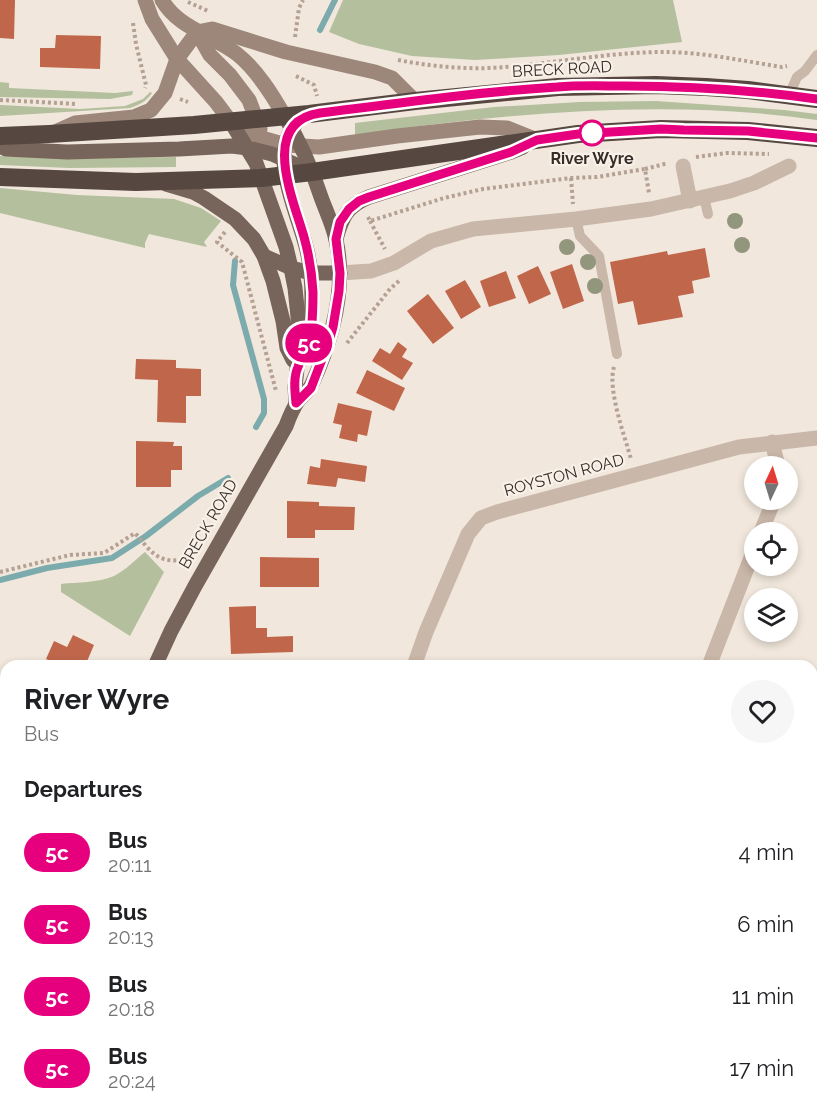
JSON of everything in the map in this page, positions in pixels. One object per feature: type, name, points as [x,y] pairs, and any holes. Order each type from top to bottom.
[{"type":"highway","name":"BRECK ROAD","points":[[0,136],[177,127],[257,120],[288,123],[309,114],[558,87],[706,87],[817,99]]},
{"type":"highway","points":[[0,177],[109,182],[241,178],[258,156],[285,160],[312,172],[578,134],[661,129],[748,131],[817,138]]},
{"type":"main road","points":[[145,0],[152,19],[177,58],[231,122]]},
{"type":"main road","points":[[162,0],[176,17],[197,32],[216,40],[246,62],[274,98],[288,123],[285,160],[305,240],[313,290],[308,346],[297,369]]},
{"type":"main road","points":[[49,134],[75,123],[135,117],[151,110],[165,93],[177,58],[197,32],[212,30],[286,52],[375,72],[392,78],[415,101]]},
{"type":"main road","points":[[197,32],[210,55],[249,99],[257,120],[258,156]]},
{"type":"main road","name":"BRECK ROAD","points":[[231,122],[258,156],[291,268],[298,318],[296,403]]},
{"type":"main road","name":"BRECK ROAD","points":[[158,660],[190,595],[286,426],[296,403],[311,388],[329,341],[339,291],[340,273],[336,239],[302,146],[288,123]]},
{"type":"main road","points":[[0,146],[6,149],[67,152],[232,147],[258,156],[285,160],[302,146],[329,146],[480,128],[507,128],[537,140]]},
{"type":"main road","points":[[336,239],[340,222],[349,209],[359,201],[511,152],[537,140]]},
{"type":"main road","points":[[159,182],[193,192],[235,219],[248,232],[264,256],[278,296],[287,348],[297,369]]},
{"type":"main road","points":[[264,256],[291,268],[311,273],[340,273]]},
{"type":"street","points":[[682,162],[697,199]]},
{"type":"street","points":[[340,273],[371,271],[394,263],[431,241],[473,229],[651,209],[730,191],[789,166]]},
{"type":"street","name":"ROYSTON ROAD","points":[[416,660],[468,534],[481,519],[497,512],[739,447],[817,438]]},
{"type":"street","points":[[772,442],[776,456]]},
{"type":"street","points":[[711,660],[744,576]]},
{"type":"lane","points":[[789,95],[797,77],[805,71],[817,55]]},
{"type":"lane","points":[[697,199],[708,214]]},
{"type":"lane","points":[[576,219],[580,236],[599,256],[617,354]]},
{"type":"path","points":[[295,39],[299,8],[303,0]]},
{"type":"path","points":[[133,22],[146,86],[143,91]]},
{"type":"path","points":[[398,60],[447,67],[489,68],[666,52],[782,67],[793,65]]},
{"type":"path","points":[[0,100],[80,104]]},
{"type":"path","points":[[359,201],[370,221],[444,198],[483,189],[597,177],[727,153],[771,154]]},
{"type":"path","points":[[645,169],[651,209]]},
{"type":"path","points":[[571,178],[572,203],[576,219]]},
{"type":"path","points":[[235,219],[217,242],[242,262],[276,392],[296,403]]},
{"type":"path","points":[[344,346],[390,289],[404,276]]},
{"type":"path","points":[[617,354],[612,374],[614,397],[635,475]]},
{"type":"path","points":[[0,572],[70,555],[104,553],[135,533],[159,558],[176,560],[192,556],[188,563]]},
{"type":"green space","points":[[343,0],[673,0],[682,42],[559,55],[475,60],[412,56],[359,44],[329,32]]},
{"type":"green space","points":[[0,82],[9,83],[9,88],[115,93],[133,91],[132,95],[110,99],[0,97]]},
{"type":"green space","points":[[150,92],[152,93],[140,104],[130,108],[0,116],[0,105],[80,109],[125,106],[143,99]]},
{"type":"green space","points":[[656,101],[784,110],[817,114],[817,120],[759,113],[643,109],[470,120],[355,135],[355,123],[494,107],[580,102]]},
{"type":"green space","points":[[0,156],[176,157],[176,167],[69,168],[0,165]]},
{"type":"green space","points":[[0,188],[77,195],[174,199],[201,208],[221,221],[204,242],[207,247],[149,234],[145,248],[0,213]]},
{"type":"green space","points":[[145,552],[164,572],[130,636],[61,592],[61,584],[94,581],[114,576]]},
{"type":"building","points":[[0,0],[15,0],[14,39],[0,38]]},
{"type":"building","points":[[56,35],[101,36],[100,69],[40,67],[40,48],[55,48]]},
{"type":"building","points":[[705,248],[710,277],[692,281],[694,293],[678,296],[683,317],[638,325],[633,301],[618,304],[610,262],[667,251],[668,255]]},
{"type":"building","points":[[572,264],[584,301],[563,309],[550,272]]},
{"type":"building","points":[[538,266],[551,294],[529,304],[517,276]]},
{"type":"building","points":[[506,271],[516,298],[489,307],[480,281]]},
{"type":"building","points":[[465,280],[481,307],[461,319],[445,291]]},
{"type":"building","points":[[428,294],[454,328],[433,344],[407,311]]},
{"type":"building","points":[[398,342],[407,349],[402,357],[413,363],[402,380],[372,361],[380,348],[390,354]]},
{"type":"building","points":[[136,359],[176,360],[176,368],[201,369],[201,396],[186,396],[186,423],[157,422],[158,380],[135,379]]},
{"type":"building","points":[[367,370],[405,388],[394,411],[356,393]]},
{"type":"building","points":[[338,403],[372,411],[367,436],[358,434],[357,442],[339,438],[342,425],[333,423]]},
{"type":"building","points":[[136,441],[174,442],[173,446],[182,446],[182,470],[171,470],[171,487],[136,487]]},
{"type":"building","points":[[321,459],[367,466],[365,482],[338,478],[336,487],[307,484],[310,466],[320,468]]},
{"type":"building","points":[[287,501],[319,502],[319,506],[355,507],[354,530],[315,530],[315,538],[287,538]]},
{"type":"building","points":[[260,557],[319,558],[319,587],[260,587]]},
{"type":"building","points":[[256,606],[256,628],[267,628],[267,637],[293,636],[293,652],[231,654],[229,607]]},
{"type":"building","points":[[73,635],[94,645],[88,660],[46,659],[54,641],[67,647]]},
{"type":"waterway","points":[[320,30],[335,0]]},
{"type":"waterway","points":[[235,261],[233,285],[264,399],[264,413],[256,427]]},
{"type":"waterway","points":[[0,580],[47,568],[112,558],[146,536],[198,496],[228,478]]},
{"type":"bus line","name":"5c","points":[[817,99],[706,87],[656,85],[558,87],[309,114],[292,128],[284,152],[285,176],[308,255],[313,290],[308,346],[297,369],[296,403],[311,388],[329,341],[339,291],[340,273],[336,239],[340,222],[349,209],[359,201],[511,152],[537,140],[578,134],[661,129],[748,131],[817,138]]},
{"type":"place","name":"River Wyre","points":[[592,133]]}]
